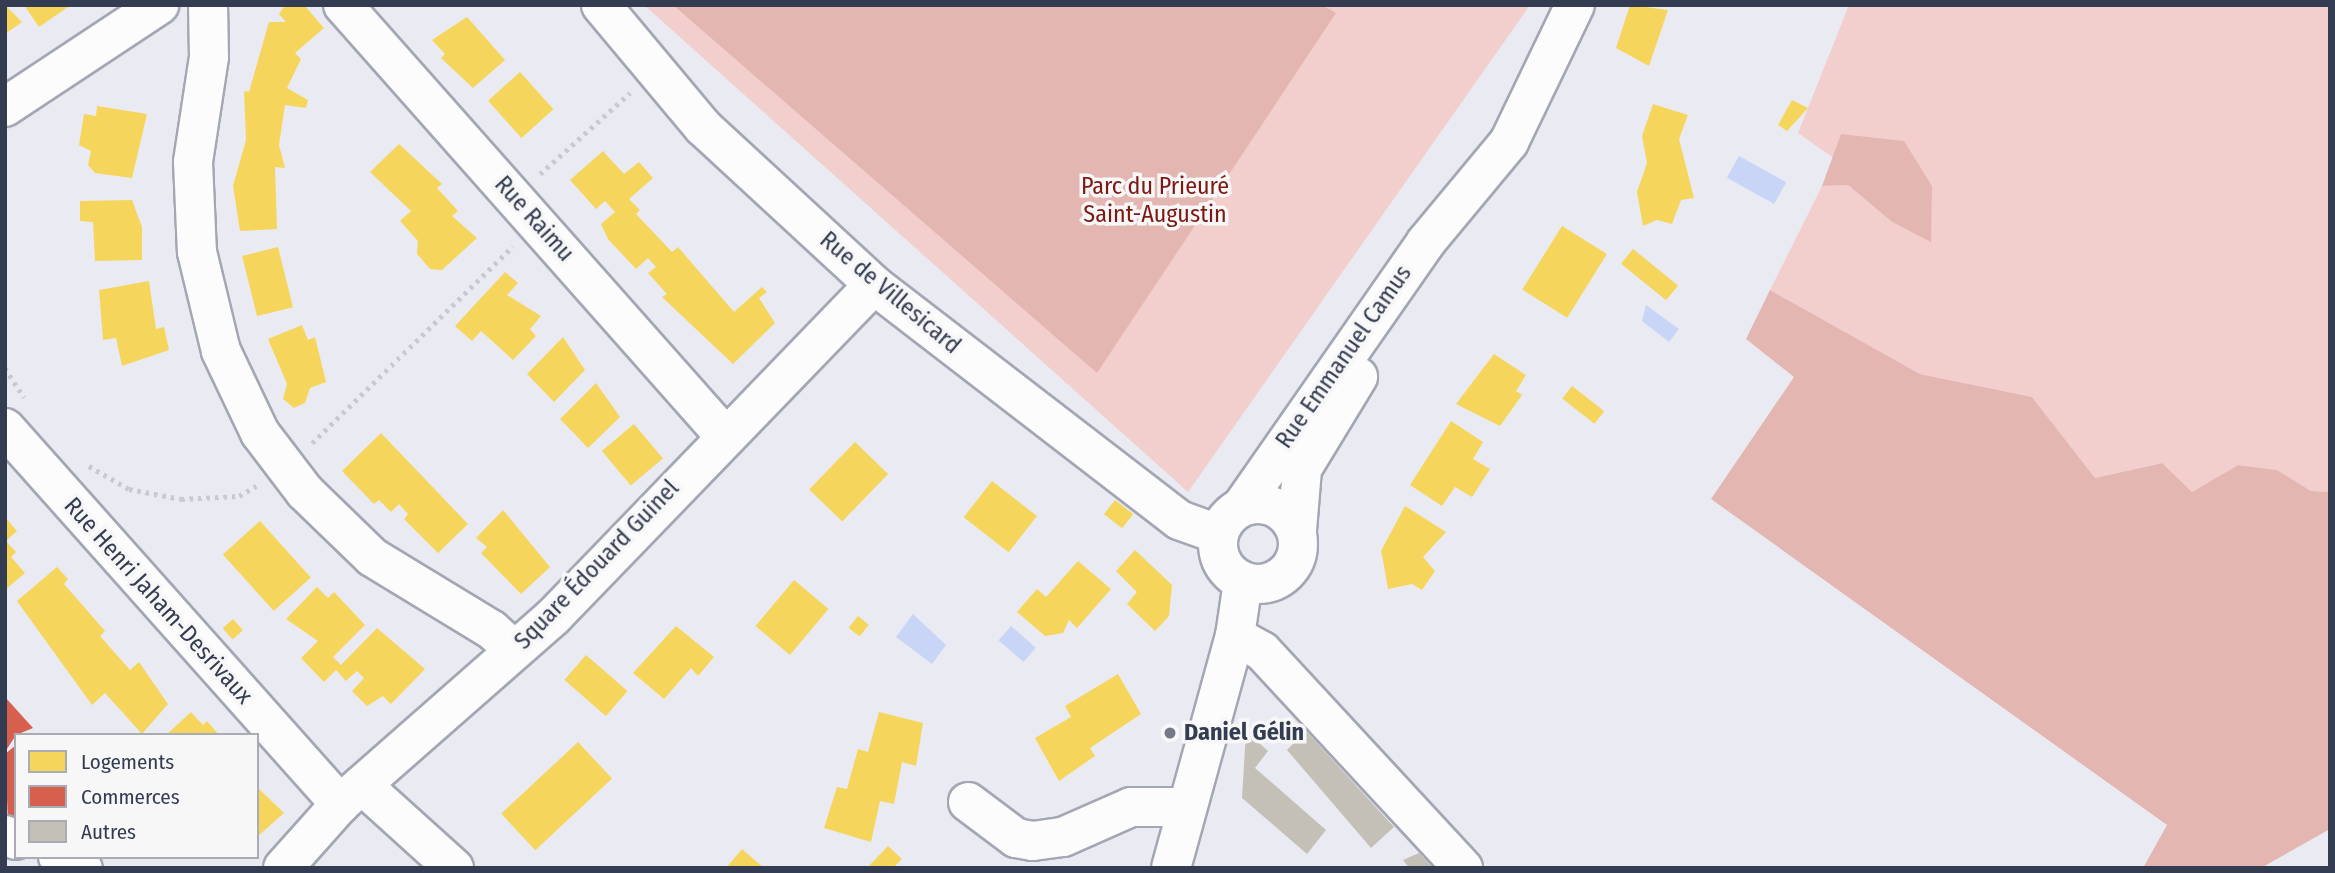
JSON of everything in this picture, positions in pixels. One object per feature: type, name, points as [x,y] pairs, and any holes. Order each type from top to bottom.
[{"type":"street","points":[[5,107],[159,5]]},
{"type":"street","points":[[208,5],[209,57],[193,162],[197,252],[221,351],[260,433],[305,492],[372,557],[492,630],[514,650]]},
{"type":"street","name":"Rue Raimu","points":[[343,5],[723,434]]},
{"type":"street","name":"Rue de Villesicard","points":[[601,5],[703,127],[874,285],[1179,520],[1230,520]]},
{"type":"street","name":"Rue Emmanuel Camus","points":[[1230,520],[1426,242],[1455,214],[1509,142],[1575,5]]},
{"type":"street","name":"Rue Emmanuel Camus","points":[[1297,530],[1302,469],[1442,248],[1455,214]]},
{"type":"street","name":"Square Édouard Guinel","points":[[283,868],[351,795],[554,617],[723,434],[874,285]]},
{"type":"street","name":"Rue Henri Jaham-Desrivaux","points":[[16,415],[351,795],[454,868]]},
{"type":"street","points":[[1273,506],[1297,530],[1297,558],[1288,571],[1261,585],[1243,582],[1221,561],[1230,520],[1273,506]]},
{"type":"street","points":[[1171,868],[1185,807],[1235,636],[1243,582]]},
{"type":"street","points":[[1235,636],[1262,651],[1463,868]]},
{"type":"street","points":[[968,802],[1016,838],[1034,841],[1063,837],[1131,807],[1185,807]]},
{"type":"street","points":[[63,859],[83,868]]},
{"type":"path","points":[[536,177],[643,83]]},
{"type":"path","points":[[302,452],[516,243]]},
{"type":"path","points":[[5,368],[16,415]]},
{"type":"path","points":[[75,458],[129,489],[181,499],[239,496],[256,485]]},
{"type":"green space","name":"Parc du Prieuré Saint-Augustin","points":[[644,5],[1530,5],[1188,492]]},
{"type":"green space","points":[[673,5],[1322,5],[1336,13],[1097,373]]},
{"type":"green space","points":[[1849,5],[2330,5],[2330,492],[2311,491],[2277,470],[2238,465],[2192,492],[2161,463],[2095,478],[2032,397],[1920,374],[1770,290],[1822,186],[1848,185],[1892,222],[1931,241],[1841,134],[1835,159],[1798,133]]},
{"type":"green space","points":[[1841,134],[1904,141],[1932,186],[1931,242],[1892,222],[1848,185],[1822,186]]},
{"type":"green space","points":[[1770,290],[1920,374],[2032,397],[2095,478],[2162,463],[2192,492],[2238,465],[2277,470],[2311,491],[2330,492],[2330,829],[2261,868],[2143,868],[2167,825],[1711,499],[1794,377],[1746,339]]},
{"type":"water","points":[[1739,156],[1786,182],[1774,204],[1727,178]]},
{"type":"water","points":[[1646,305],[1679,329],[1669,342],[1642,321]]},
{"type":"water","points":[[913,614],[946,645],[932,664],[896,637]]},
{"type":"water","points":[[1011,626],[1036,648],[1023,662],[999,640]]},
{"type":"building: Logements","points":[[5,5],[22,22],[5,34]]},
{"type":"building: Logements","points":[[24,5],[71,5],[39,27]]},
{"type":"building: Logements","points":[[285,5],[304,5],[324,28],[295,53],[301,59],[287,88],[308,100],[306,108],[285,105],[279,145],[285,168],[275,167],[277,229],[240,231],[233,186],[246,140],[244,91],[249,92],[269,22],[286,22],[279,14]]},
{"type":"building: Logements","points":[[1630,5],[1668,10],[1649,66],[1616,48]]},
{"type":"building: Logements","points":[[467,17],[505,60],[473,88],[441,58],[445,54],[432,40]]},
{"type":"building: Logements","points":[[520,72],[553,109],[522,138],[488,101]]},
{"type":"building: Logements","points":[[1792,100],[1808,108],[1787,131],[1778,125]]},
{"type":"building: Logements","points":[[1653,104],[1688,115],[1679,139],[1694,198],[1681,200],[1672,224],[1657,220],[1643,226],[1637,192],[1647,163],[1642,136]]},
{"type":"building: Logements","points":[[97,106],[147,114],[132,178],[95,173],[88,165],[91,151],[79,145],[84,114],[96,116]]},
{"type":"building: Logements","points":[[399,144],[442,184],[437,188],[458,211],[452,216],[477,238],[442,270],[430,269],[417,254],[418,241],[400,221],[411,211],[370,172]]},
{"type":"building: Logements","points":[[603,151],[624,174],[639,162],[653,178],[629,199],[640,210],[636,214],[672,252],[678,247],[734,312],[762,287],[767,292],[759,298],[775,323],[733,364],[662,297],[667,294],[648,273],[656,267],[648,258],[636,269],[608,239],[601,224],[615,212],[605,201],[596,209],[570,180]]},
{"type":"building: Logements","points":[[132,200],[142,227],[142,260],[95,261],[93,222],[80,221],[80,201]]},
{"type":"building: Logements","points":[[1562,226],[1607,254],[1567,318],[1522,290]]},
{"type":"building: Logements","points":[[278,247],[293,307],[257,316],[242,256]]},
{"type":"building: Logements","points":[[1633,249],[1678,286],[1666,300],[1621,264]]},
{"type":"building: Logements","points":[[505,272],[518,283],[507,295],[541,316],[530,329],[536,336],[513,360],[481,331],[472,341],[455,326]]},
{"type":"building: Logements","points":[[149,281],[156,329],[164,327],[169,350],[122,366],[116,338],[103,340],[99,290]]},
{"type":"building: Logements","points":[[302,325],[308,340],[315,337],[326,382],[310,388],[305,403],[294,408],[283,399],[287,384],[268,339]]},
{"type":"building: Logements","points":[[563,337],[585,370],[554,402],[527,374]]},
{"type":"building: Logements","points":[[1494,354],[1526,375],[1516,391],[1522,395],[1500,426],[1456,404]]},
{"type":"building: Logements","points":[[596,383],[620,417],[588,448],[560,419]]},
{"type":"building: Logements","points":[[1572,386],[1604,411],[1594,424],[1562,399]]},
{"type":"building: Logements","points":[[1451,421],[1483,442],[1473,459],[1490,469],[1472,497],[1455,487],[1442,506],[1410,485]]},
{"type":"building: Logements","points":[[634,424],[663,458],[631,485],[602,451]]},
{"type":"building: Logements","points":[[381,433],[468,524],[438,553],[404,519],[408,514],[399,504],[391,512],[379,500],[374,504],[342,471]]},
{"type":"building: Logements","points":[[855,442],[888,474],[842,521],[809,489]]},
{"type":"building: Logements","points":[[992,481],[1037,516],[1009,552],[964,517]]},
{"type":"building: Logements","points":[[1115,500],[1133,514],[1122,528],[1104,514]]},
{"type":"building: Logements","points":[[1405,506],[1446,532],[1423,557],[1435,571],[1422,590],[1412,584],[1388,589],[1381,551]]},
{"type":"building: Logements","points":[[503,510],[550,567],[521,594],[481,553],[487,547],[476,538]]},
{"type":"building: Logements","points":[[5,517],[17,531],[6,541],[16,552],[11,557],[25,573],[5,590]]},
{"type":"building: Logements","points":[[260,521],[311,577],[274,611],[223,554]]},
{"type":"building: Logements","points":[[1135,550],[1172,585],[1169,616],[1155,631],[1127,604],[1137,592],[1116,571]]},
{"type":"building: Logements","points":[[1078,561],[1111,589],[1077,628],[1069,620],[1063,633],[1045,636],[1017,612],[1037,589],[1046,597]]},
{"type":"building: Logements","points":[[57,567],[68,579],[64,584],[105,631],[100,636],[130,670],[139,662],[168,704],[143,733],[105,693],[92,705],[17,601]]},
{"type":"building: Logements","points":[[794,580],[828,609],[790,655],[755,626]]},
{"type":"building: Logements","points":[[317,587],[328,598],[334,592],[365,625],[333,657],[341,665],[377,628],[425,669],[391,704],[383,696],[367,706],[352,691],[364,678],[357,671],[346,681],[336,670],[324,682],[301,658],[318,641],[286,619]]},
{"type":"building: Logements","points":[[858,616],[869,625],[859,636],[849,628]]},
{"type":"building: Logements","points":[[233,619],[243,630],[233,640],[223,628]]},
{"type":"building: Logements","points":[[676,626],[714,657],[698,676],[691,668],[664,699],[633,673]]},
{"type":"building: Logements","points":[[586,655],[628,691],[606,716],[564,680]]},
{"type":"building: Logements","points":[[1118,674],[1141,714],[1090,748],[1095,756],[1059,781],[1035,738],[1071,717],[1065,706]]},
{"type":"building: Logements","points":[[191,712],[203,725],[207,721],[217,733],[168,733]]},
{"type":"building: Logements","points":[[879,712],[923,723],[916,766],[902,762],[894,804],[880,801],[871,842],[824,828],[837,787],[847,789],[858,749],[868,752]]},
{"type":"building: Logements","points":[[578,742],[612,779],[535,850],[501,814]]},
{"type":"building: Logements","points":[[259,789],[284,813],[259,835]]},
{"type":"building: Logements","points":[[888,846],[902,859],[893,868],[867,868]]},
{"type":"building: Logements","points":[[742,849],[764,868],[726,868]]},
{"type":"building: Commerces","points":[[5,697],[33,728],[14,733],[14,738],[5,752]]},
{"type":"building: Commerces","points":[[14,747],[14,816],[8,821],[5,754]]},
{"type":"building: Autres","points":[[1246,731],[1268,751],[1255,768],[1326,830],[1307,854],[1242,798]]},
{"type":"building: Autres","points":[[1306,731],[1394,827],[1371,848],[1287,750]]},
{"type":"building: Autres","points":[[1419,853],[1433,868],[1409,868],[1403,860]]},
{"type":"place","name":"Daniel Gélin","points":[[1170,733]]}]
